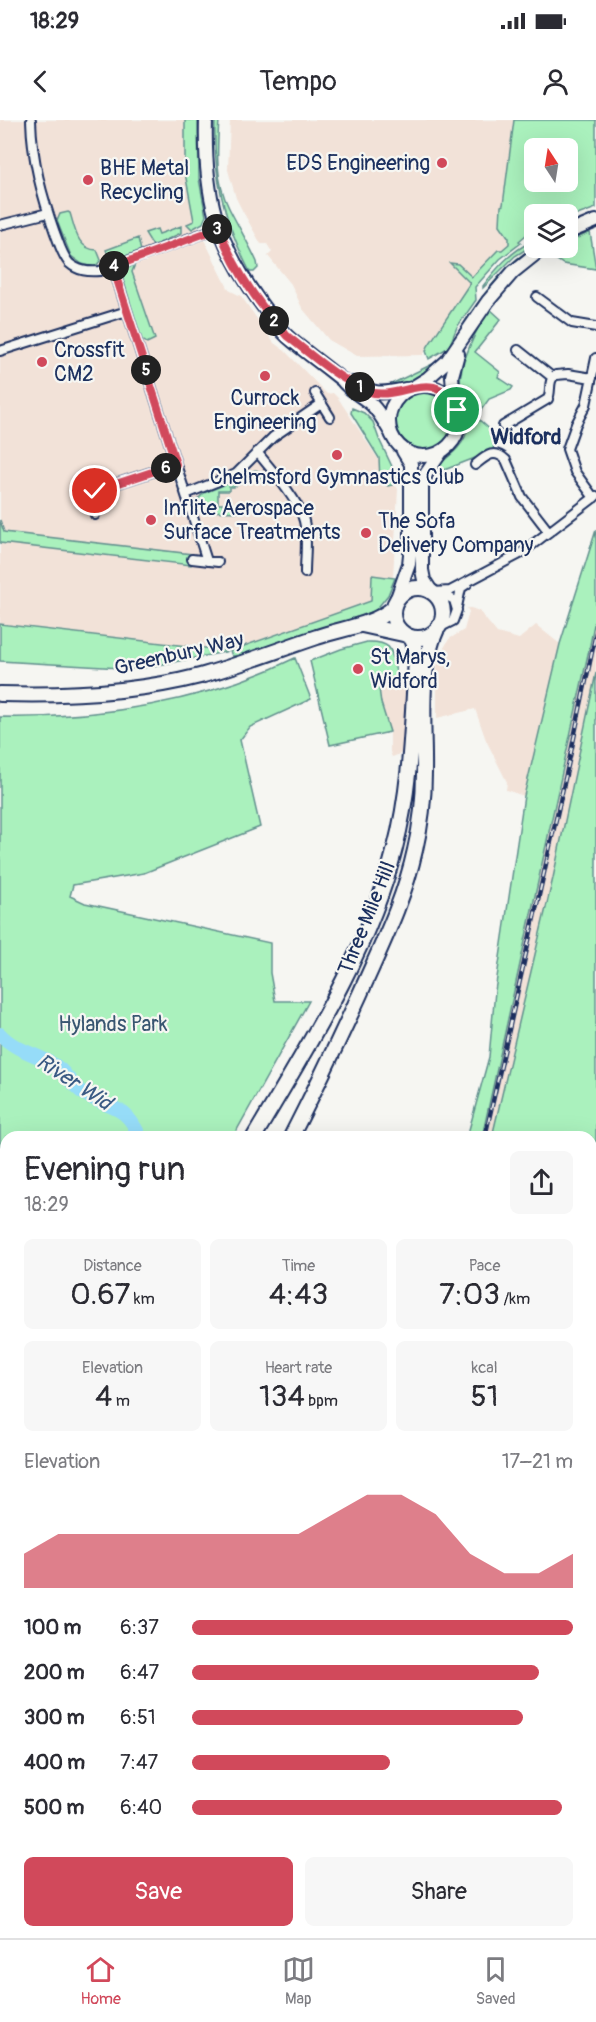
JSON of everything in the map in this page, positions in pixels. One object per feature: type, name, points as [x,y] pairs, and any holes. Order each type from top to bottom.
[{"type":"highway","points":[[412,588],[423,588],[434,592],[440,599],[443,617],[438,628],[427,636],[407,636],[394,622],[395,603],[404,592],[412,588]]},
{"type":"highway","name":"Greenbury Way","points":[[0,694],[76,694],[152,686],[220,670],[330,632],[362,625],[382,616],[395,603]]},
{"type":"highway","name":"Greenbury Way","points":[[362,625],[407,636]]},
{"type":"highway","name":"Three Mile Hill","points":[[294,1131],[379,953],[405,888],[416,849],[421,815],[424,775],[425,676],[432,640],[438,628]]},
{"type":"highway","name":"Three Mile Hill","points":[[257,1131],[339,986],[385,885],[396,847],[410,749],[416,659],[415,648],[407,636]]},
{"type":"main road","points":[[206,120],[206,166],[210,196],[229,254],[247,284],[280,328],[379,413],[399,446],[407,454],[411,464],[409,566],[395,603]]},
{"type":"main road","points":[[578,228],[596,221]]},
{"type":"main road","points":[[391,434],[388,418],[391,407],[399,395],[438,370],[461,344],[488,301],[513,272],[530,258]]},
{"type":"main road","points":[[399,446],[409,453],[420,456],[432,455],[452,442],[459,420],[452,394],[452,376],[461,344]]},
{"type":"main road","points":[[342,380],[377,394],[427,386],[438,388],[454,403]]},
{"type":"main road","points":[[434,592],[424,580],[422,570],[422,487],[426,474],[441,451]]},
{"type":"street","points":[[31,120],[35,169],[48,213],[63,255],[80,270],[100,271],[219,228]]},
{"type":"street","points":[[0,225],[48,213]]},
{"type":"street","points":[[113,267],[207,561]]},
{"type":"street","points":[[537,297],[572,323],[596,327]]},
{"type":"street","points":[[0,351],[127,311]]},
{"type":"street","points":[[518,350],[552,377],[568,374],[592,378]]},
{"type":"street","points":[[434,592],[450,591],[520,554],[595,497],[575,472],[567,449],[586,405],[596,358]]},
{"type":"street","points":[[503,426],[548,399],[552,377]]},
{"type":"street","points":[[315,393],[330,417]]},
{"type":"street","points":[[186,494],[236,474],[273,436],[321,404]]},
{"type":"street","points":[[257,452],[298,507],[304,519],[305,573]]},
{"type":"street","points":[[476,465],[490,454],[499,454],[503,457],[522,497],[549,532]]},
{"type":"street","points":[[88,493],[176,464]]},
{"type":"street","points":[[82,476],[95,515]]},
{"type":"street","points":[[192,559],[218,562]]},
{"type":"street","points":[[438,628],[453,621],[457,614],[461,588],[478,576]]},
{"type":"street","points":[[434,592],[450,597],[457,607]]},
{"type":"shaded area","points":[[0,120],[185,120],[185,173],[195,221],[229,290],[241,296],[274,343],[285,351],[327,394],[333,393],[338,398],[398,489],[393,577],[372,576],[371,601],[230,651],[0,624],[0,543],[191,565],[192,554],[3,532],[0,520]]},
{"type":"shaded area","points":[[230,120],[514,120],[500,225],[509,238],[509,244],[502,250],[498,250],[472,277],[451,264],[470,283],[423,355],[357,356],[329,340],[302,308],[291,284],[268,256],[272,252],[267,244],[261,244],[242,210],[228,170]]},
{"type":"shaded area","points":[[467,608],[479,611],[497,633],[519,639],[536,625],[560,644],[524,796],[506,790],[507,782],[486,740],[475,709],[437,718],[437,660],[449,639],[464,630],[469,612]]},
{"type":"shaded area","points":[[596,614],[596,673],[553,878],[493,1131],[483,1131]]},
{"type":"shaded area","points":[[398,679],[405,684],[409,694],[403,753],[392,757],[390,732],[379,688]]},
{"type":"green space","points":[[185,120],[198,120],[199,179],[206,216],[203,223],[192,229],[187,224],[194,221],[185,173]]},
{"type":"green space","points":[[215,120],[219,120],[218,153],[221,187],[224,198],[257,262],[258,268],[254,272],[250,272],[233,235],[222,198],[216,161]]},
{"type":"green space","points":[[514,120],[596,120],[596,208],[578,215],[578,204],[524,204],[524,237],[519,241],[521,243],[500,259],[475,287],[476,300],[457,327],[449,347],[429,359],[426,351],[428,346],[470,283],[450,263],[458,264],[472,277],[498,250],[502,250],[509,244],[509,238],[500,225],[501,206],[503,205]]},
{"type":"green space","points":[[68,212],[81,242],[90,249],[97,250],[101,260],[95,267],[82,264],[71,256],[57,221],[60,214]]},
{"type":"green space","points":[[181,226],[181,233],[153,246],[145,233],[157,229],[159,234]]},
{"type":"green space","points":[[590,232],[596,269],[563,264],[554,258],[578,258],[578,238]]},
{"type":"green space","points":[[138,238],[141,251],[117,260],[109,257],[106,250]]},
{"type":"green space","points":[[524,246],[524,250],[515,256],[483,288],[504,261]]},
{"type":"green space","points":[[524,254],[509,269],[453,345],[466,320],[486,291]]},
{"type":"green space","points":[[135,264],[132,272],[155,339],[147,343],[141,339],[123,279],[125,270]]},
{"type":"green space","points":[[490,309],[501,319],[475,352],[500,372],[498,377],[513,387],[489,399],[476,417],[495,434],[493,451],[439,472],[436,468],[465,437],[468,424],[460,387],[462,368],[470,346]]},
{"type":"green space","points":[[443,359],[416,380],[379,390]]},
{"type":"green space","points":[[425,391],[436,393],[449,404],[454,420],[452,431],[441,444],[425,449],[414,447],[401,436],[396,420],[398,409],[409,396]]},
{"type":"green space","points":[[352,408],[364,413],[373,422],[396,475],[396,484],[388,486],[380,481],[379,458],[351,413]]},
{"type":"green space","points":[[255,470],[263,472],[264,477],[254,476],[234,487],[229,487],[229,491],[218,491],[218,504],[223,504],[223,507],[243,507],[243,512],[196,511],[195,502],[204,493]]},
{"type":"green space","points":[[0,520],[4,532],[192,554],[191,565],[0,543]]},
{"type":"green space","points":[[596,530],[596,614],[590,645],[483,1131],[469,1131],[489,1057],[495,991],[524,796],[560,644]]},
{"type":"green space","points":[[372,575],[395,578],[388,595],[375,611],[243,655],[232,656],[230,651],[371,601]]},
{"type":"green space","points":[[0,624],[230,651],[138,669],[0,661]]},
{"type":"green space","points":[[367,642],[384,644],[393,656],[398,679],[379,688],[390,732],[330,745],[310,661]]},
{"type":"green space","name":"Hylands Park","points":[[295,658],[311,699],[250,727],[240,740],[260,827],[144,873],[73,885],[70,896],[85,903],[270,943],[270,973],[275,1001],[309,1001],[236,1131],[0,1131],[0,717],[75,715],[151,705],[189,697],[261,673]]},
{"type":"green space","points":[[596,673],[596,1131],[493,1131],[553,878]]},
{"type":"waterway","name":"River Wid","points":[[0,1034],[18,1047],[57,1067],[83,1093],[122,1112],[137,1131]]},
{"type":"railway","points":[[486,1131],[596,633]]},
{"type":"place","name":"EDS Engineering","points":[[442,163]]},
{"type":"place","name":"BHE Metal Recycling","points":[[88,180]]},
{"type":"place","name":"Crossfit CM2","points":[[42,362]]},
{"type":"place","name":"Currock Engineering","points":[[265,376]]},
{"type":"place","name":"Chelmsford Gymnastics Club","points":[[337,455]]},
{"type":"place","name":"Inflite Aerospace Surface Treatments","points":[[151,520]]},
{"type":"place","name":"The Sofa Delivery Company","points":[[366,533]]},
{"type":"place","name":"St Marys, Widford","points":[[358,669]]},
{"type":"district","name":"Widford","points":[[526,437]]},
{"type":"route","points":[[95,491],[176,464],[113,267],[219,228],[229,254],[247,284],[280,328],[342,380],[377,394],[431,386],[448,396],[457,410]]}]
